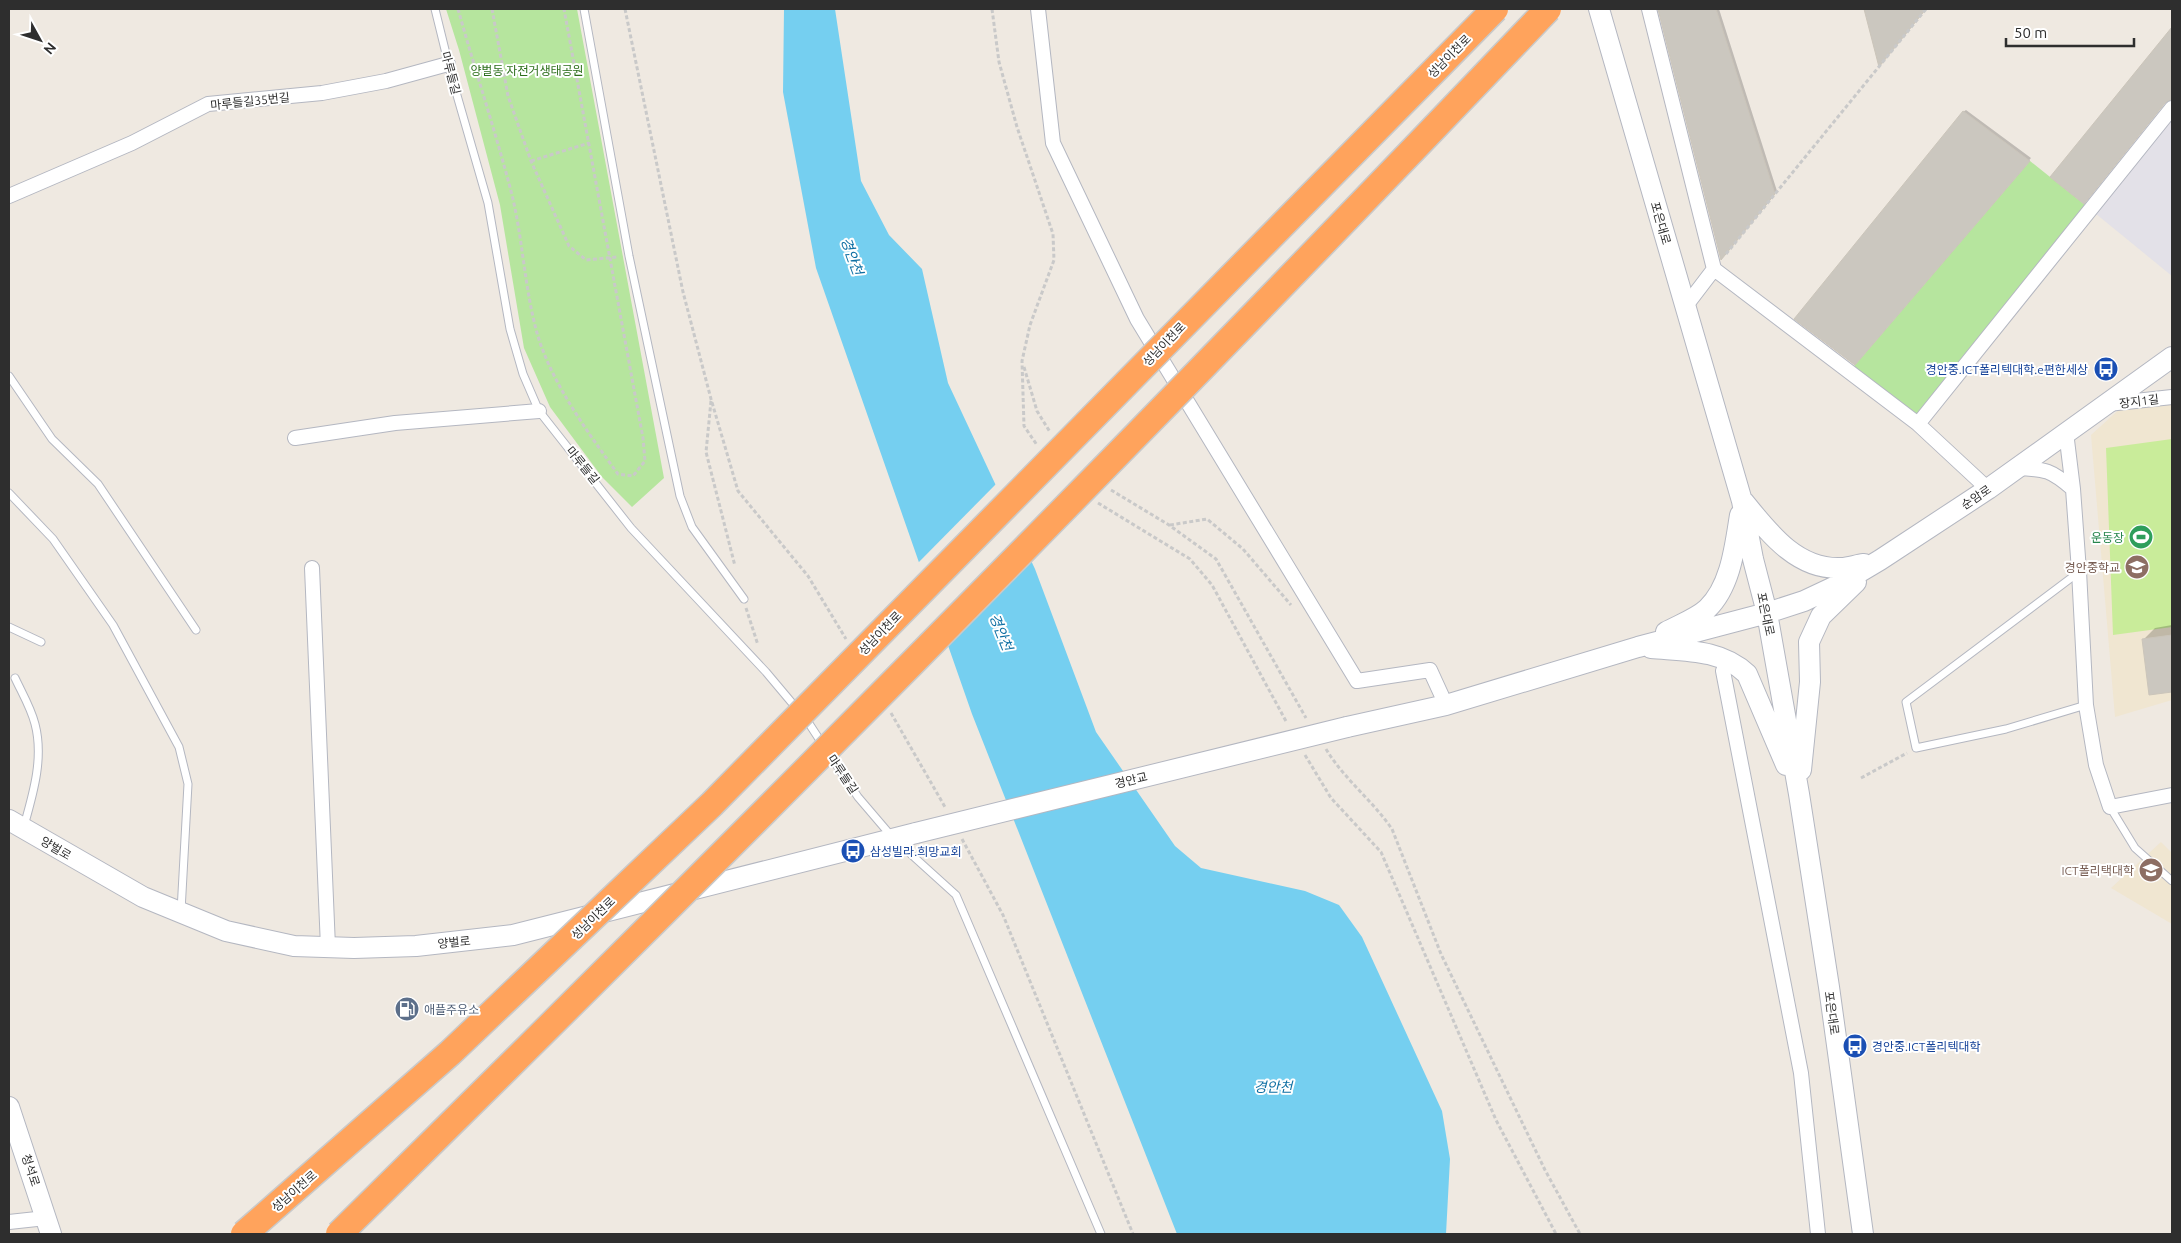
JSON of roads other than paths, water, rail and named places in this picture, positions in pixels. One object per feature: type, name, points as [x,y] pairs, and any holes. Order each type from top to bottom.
[{"type":"highway","name":"성남이천로","points":[[244,1234],[450,1053],[712,804],[1495,9]]},
{"type":"highway","points":[[339,1234],[922,652],[1291,278],[1548,9]]},
{"type":"street","points":[[1038,9],[1053,143],[1138,319],[1357,681],[1430,670],[1446,705]]},
{"type":"street","name":"포은대로","points":[[1599,9],[1742,501],[1753,559],[1767,613],[1799,794],[1829,988],[1862,1234]]},
{"type":"street","points":[[1649,9],[1714,269],[1918,424],[1988,489]]},
{"type":"street","name":"마루들길35번길","points":[[9,196],[132,143],[208,104],[322,93],[386,81],[448,64]]},
{"type":"street","points":[[1918,424],[2172,108]]},
{"type":"street","points":[[1685,306],[1714,269]]},
{"type":"street","name":"순암로","points":[[1638,647],[1767,613],[1804,600],[1838,584],[1880,560],[1988,489],[2172,357]]},
{"type":"street","name":"장지1길","points":[[2105,405],[2172,397]]},
{"type":"street","points":[[295,438],[405,422],[539,411]]},
{"type":"street","points":[[2066,432],[2080,571],[2086,705],[2096,765],[2110,807],[2172,795]]},
{"type":"street","points":[[2017,468],[2042,469],[2057,476],[2073,489]]},
{"type":"street","points":[[1742,501],[1786,549],[1811,564],[1841,568],[1880,560]]},
{"type":"street","points":[[1638,647],[1705,610],[1715,599],[1723,587],[1729,568],[1736,540],[1742,501]]},
{"type":"street","points":[[1799,794],[1810,682],[1809,642],[1821,616],[1880,560]]},
{"type":"street","points":[[312,568],[328,947]]},
{"type":"street","points":[[1638,647],[1716,655],[1728,660],[1747,674],[1799,794]]},
{"type":"street","name":"경안교","points":[[916,833],[1347,727],[1446,705],[1638,647]]},
{"type":"street","points":[[1728,660],[1723,670],[1801,1073],[1818,1234]]},
{"type":"street","name":"양벌로","points":[[16,825],[143,897],[181,914],[226,931],[260,940],[294,946],[328,947],[416,946],[513,935],[916,833]]},
{"type":"street","name":"청석로","points":[[9,1107],[48,1226]]},
{"type":"street","points":[[9,1222],[48,1226]]},
{"type":"lane","name":"마루들길","points":[[435,9],[448,64],[488,203],[510,329],[522,374],[539,411],[632,528],[766,672],[808,722],[858,798],[892,838],[956,895],[1101,1234]]},
{"type":"lane","points":[[584,9],[629,256],[680,496],[692,528],[744,599]]},
{"type":"lane","points":[[9,376],[52,439],[98,484],[196,630]]},
{"type":"lane","points":[[9,493],[53,539],[113,625],[178,747],[188,784],[181,914]]},
{"type":"lane","points":[[2080,571],[1906,702],[1916,748],[2006,729],[2086,705]]},
{"type":"lane","points":[[9,628],[41,642]]},
{"type":"lane","points":[[15,678],[35,724],[38,745],[35,787],[16,825]]},
{"type":"lane","points":[[2110,807],[2135,848],[2172,881]]},
{"type":"water","name":"경안천","points":[[784,9],[835,9],[861,181],[889,235],[922,269],[948,383],[1035,569],[1096,732],[1175,846],[1201,868],[1305,891],[1339,905],[1362,937],[1442,1111],[1450,1159],[1446,1234],[1177,1234],[972,714],[816,268],[783,92]]},
{"type":"place","name":"경안중.ICT폴리텍대학.e편한세상","points":[[2106,369]]},
{"type":"place","name":"운동장","points":[[2141,537]]},
{"type":"place","name":"경안중학교","points":[[2137,567]]},
{"type":"place","name":"삼성빌라.희망교회","points":[[853,851]]},
{"type":"place","name":"ICT폴리택대학","points":[[2151,870]]},
{"type":"place","name":"애플주유소","points":[[407,1009]]},
{"type":"place","name":"경안중.ICT폴리텍대학","points":[[1855,1046]]},
{"type":"park label","name":"양벌동 자전거생태공원","points":[[527,70]]}]
